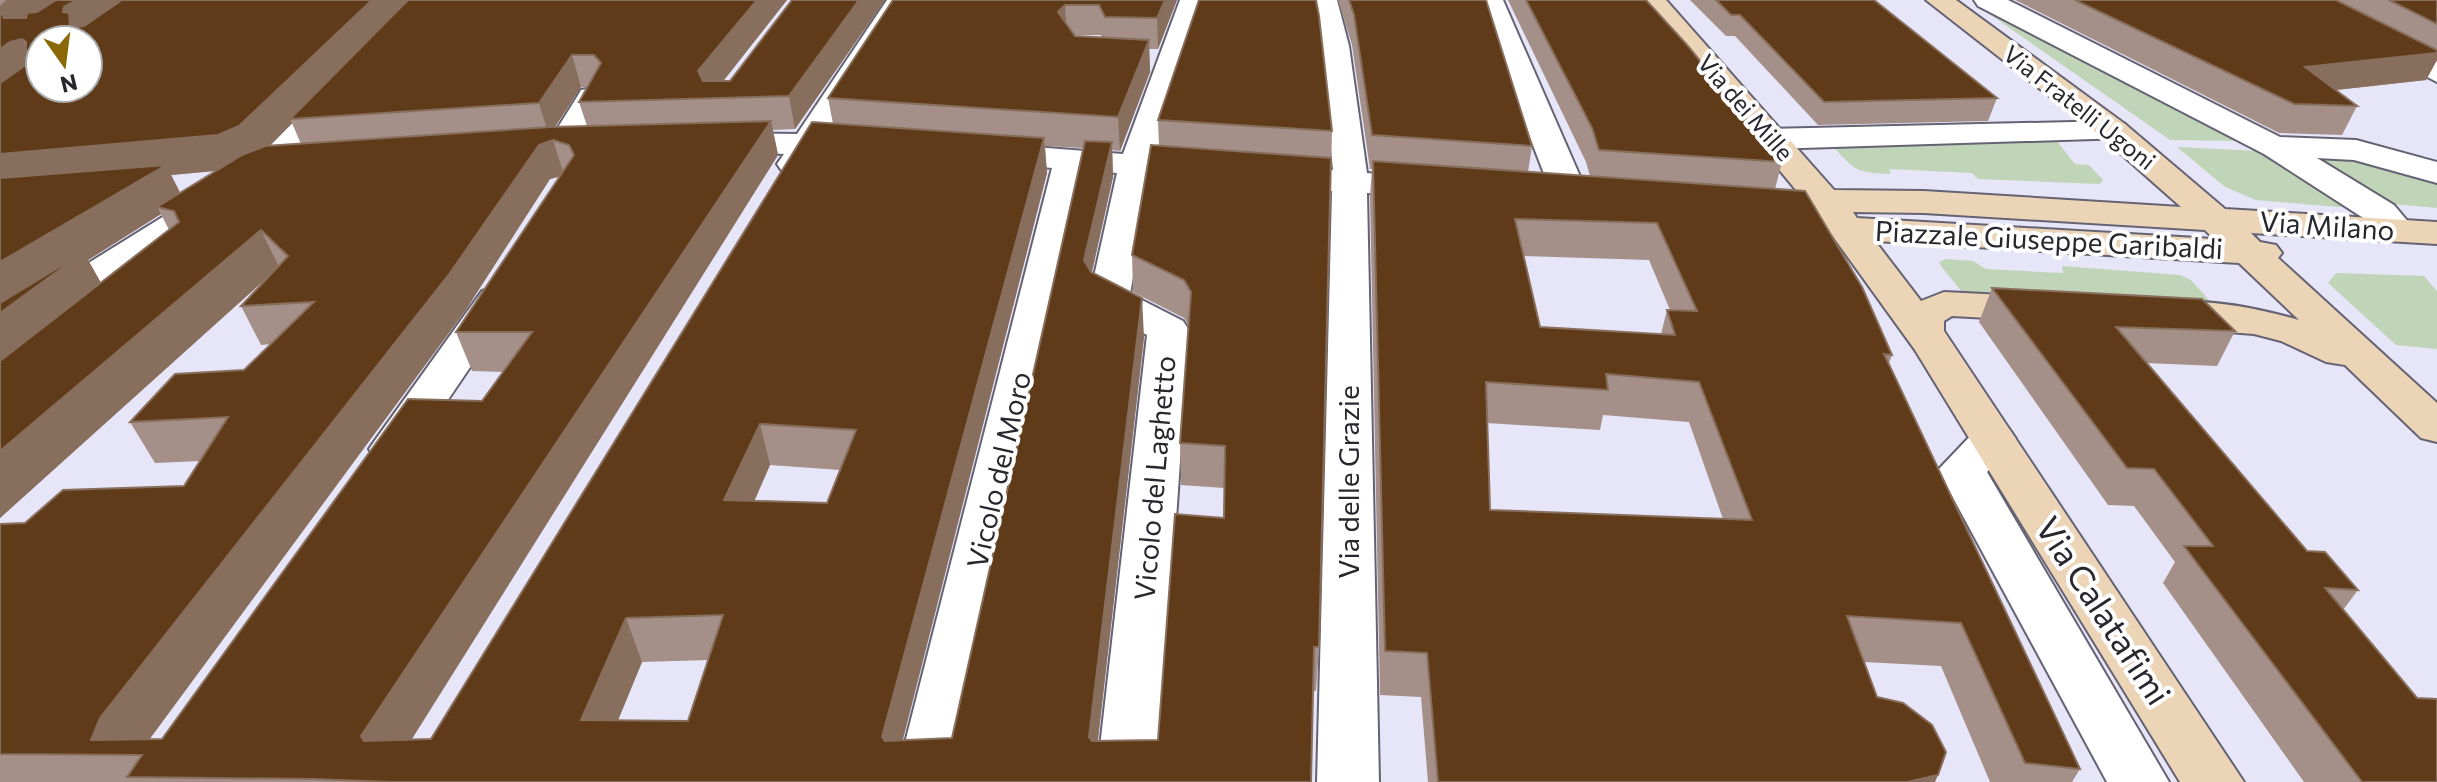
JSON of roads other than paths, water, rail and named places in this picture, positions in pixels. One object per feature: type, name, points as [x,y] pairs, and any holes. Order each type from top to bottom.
[{"type":"main road","name":"Via dei Mille","points":[[1652,0],[1836,215]]},
{"type":"main road","name":"Via Fratelli Ugoni","points":[[1939,0],[2114,131],[2217,219],[2385,378]]},
{"type":"main road","name":"Piazzale Giuseppe Garibaldi","points":[[1836,215],[1924,202],[2217,219]]},
{"type":"main road","name":"Piazzale Giuseppe Garibaldi","points":[[1836,215],[2251,252]]},
{"type":"main road","name":"Via Calatafimi","points":[[1836,215],[1923,333],[2213,782]]},
{"type":"main road","name":"Via Milano","points":[[2217,219],[2437,233]]},
{"type":"main road","name":"Via Milano","points":[[2251,252],[2437,262]]},
{"type":"main road","points":[[1923,333],[1924,316],[1944,304],[2082,311]]},
{"type":"main road","points":[[2129,313],[2268,322],[2309,335],[2385,378],[2437,428]]},
{"type":"street","points":[[770,204],[900,0]]},
{"type":"street","points":[[1136,163],[1158,60],[1193,0]]},
{"type":"street","name":"Via delle Grazie","points":[[1324,0],[1335,46],[1349,182],[1348,782]]},
{"type":"street","points":[[1490,0],[1571,197]]},
{"type":"street","name":"Via Milano","points":[[1987,0],[2274,147],[2381,213],[2392,224]]},
{"type":"street","points":[[2301,0],[2437,73]]},
{"type":"street","points":[[2364,33],[2424,35]]},
{"type":"street","points":[[274,173],[273,162],[365,67]]},
{"type":"street","points":[[575,150],[592,97]]},
{"type":"street","points":[[1997,107],[2030,133]]},
{"type":"street","points":[[1771,139],[2114,131]]},
{"type":"street","points":[[693,139],[893,148]]},
{"type":"street","points":[[2274,147],[2356,150],[2437,173]]},
{"type":"street","points":[[951,151],[1460,190]]},
{"type":"street","name":"Vicolo del Moro","points":[[926,782],[1071,159]]},
{"type":"street","name":"Vicolo del Laghetto","points":[[1127,782],[1168,330],[1109,299],[1136,163]]},
{"type":"street","points":[[173,187],[274,173]]},
{"type":"street","points":[[0,336],[123,256],[274,173]]},
{"type":"street","points":[[1787,212],[1836,215]]},
{"type":"street","points":[[112,309],[177,257],[123,256]]},
{"type":"street","points":[[367,485],[517,265]]},
{"type":"street","name":"Via Calatafimi","points":[[1993,439],[1962,470],[2138,782]]}]
